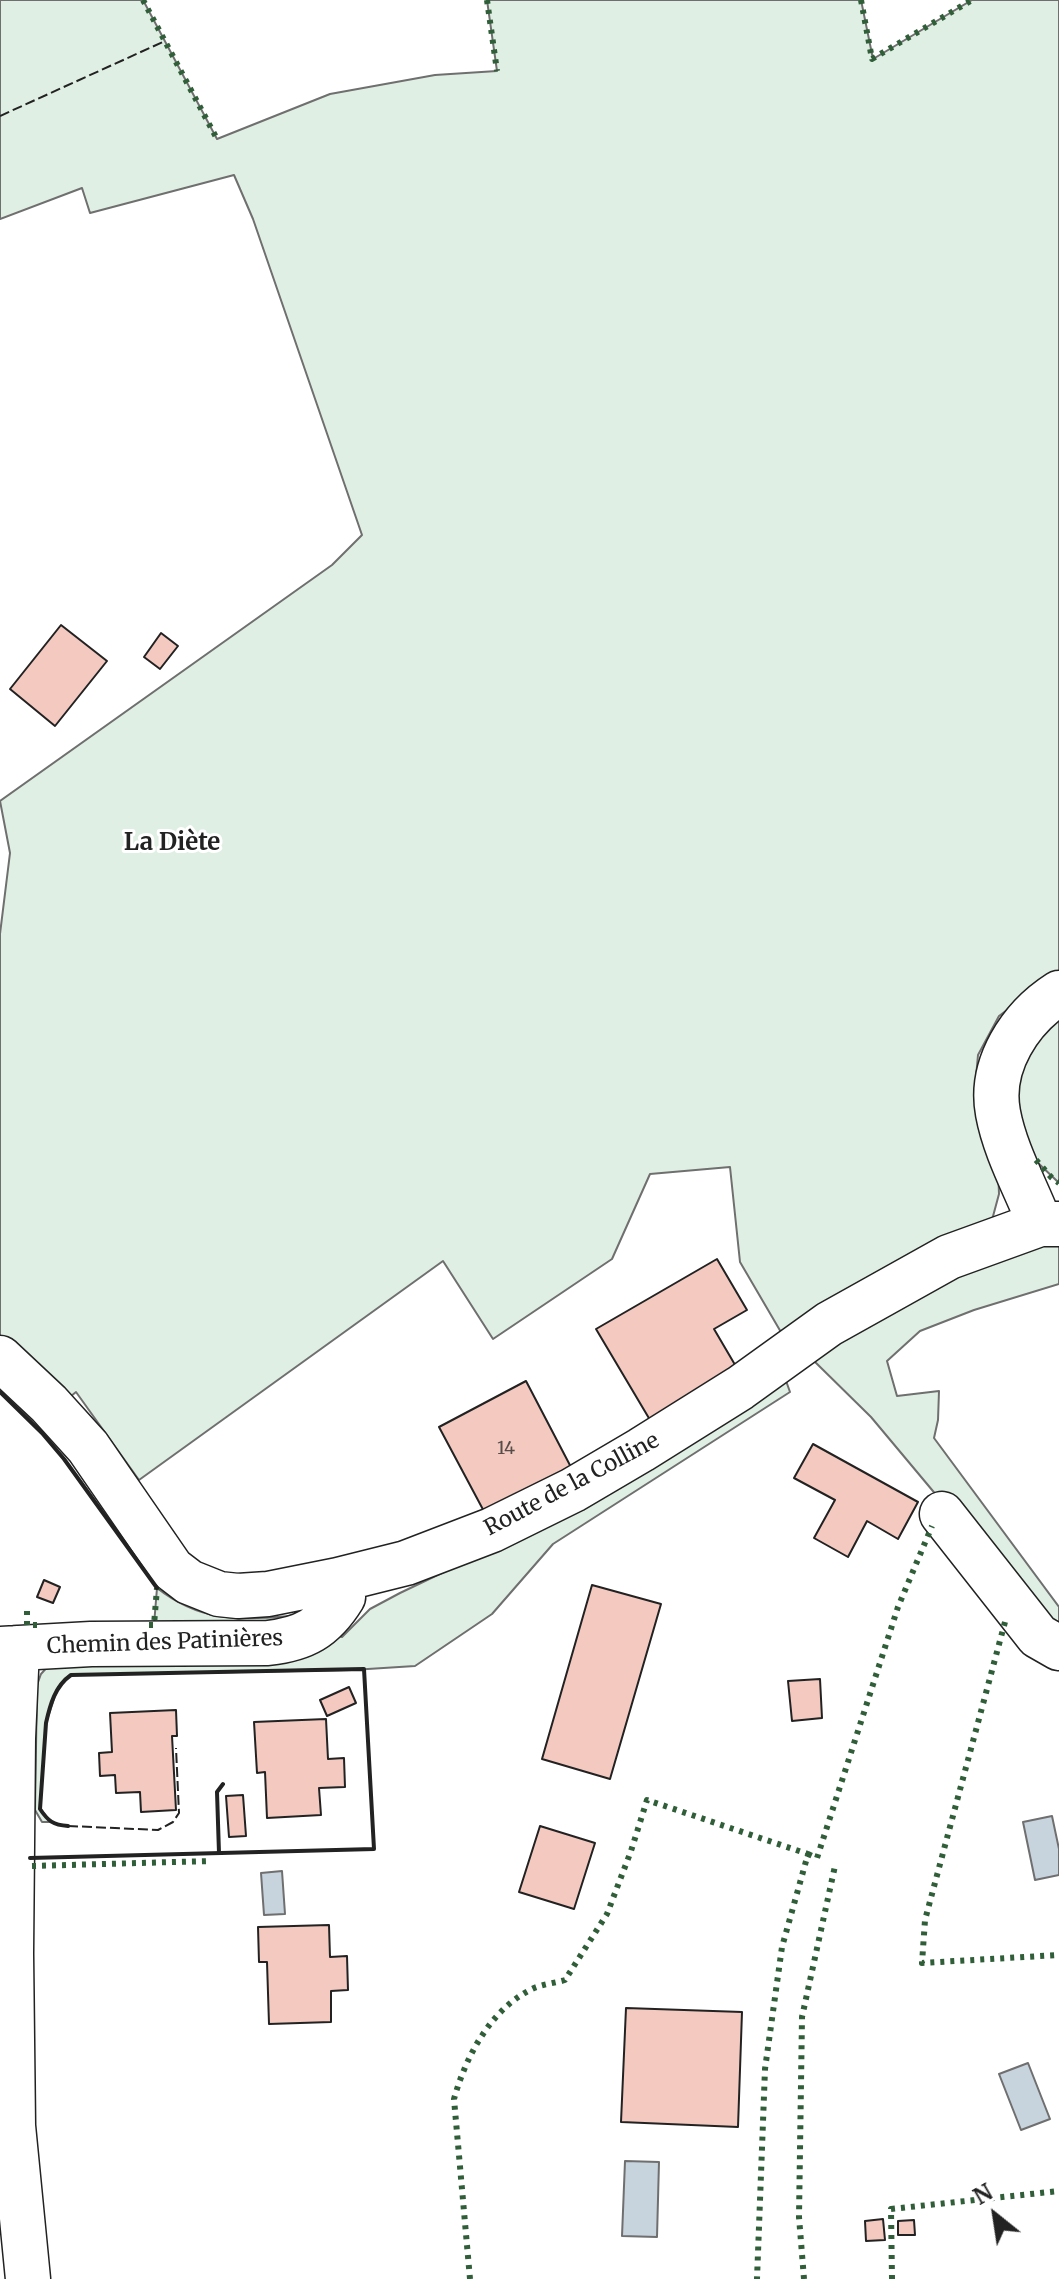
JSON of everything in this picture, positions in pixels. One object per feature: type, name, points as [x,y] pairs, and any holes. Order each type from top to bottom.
[{"type":"street","points":[[1050,1224],[1012,1155],[998,1114],[996,1094],[1003,1061],[1011,1042],[1027,1019],[1059,993]]},
{"type":"street","name":"Route de la Colline","points":[[0,1358],[49,1404],[88,1447],[172,1569],[189,1582],[219,1594],[268,1594],[406,1563],[492,1530],[573,1490],[740,1388],[829,1324],[949,1257],[1050,1224]]},
{"type":"street","points":[[942,1514],[1038,1636],[1059,1648]]},
{"type":"street","name":"Chemin des Patinières","points":[[8,1648],[292,1641],[309,1633],[336,1609],[343,1597],[338,1580]]},
{"type":"street","points":[[8,1648],[13,1738],[13,2126],[28,2279]]},
{"type":"green space","points":[[0,0],[143,0],[217,139],[330,94],[435,75],[497,71],[487,0],[861,0],[873,59],[972,0],[1059,0],[1059,971],[999,1016],[978,1055],[974,1099],[998,1167],[999,1194],[992,1220],[785,1339],[740,1262],[730,1167],[650,1174],[612,1259],[493,1339],[443,1261],[139,1480],[76,1392],[65,1401],[0,1346],[0,934],[10,853],[0,801],[332,565],[362,535],[253,219],[234,175],[90,213],[82,188],[0,219]]},
{"type":"green space","points":[[1059,1007],[1059,1183],[1036,1161],[1022,1137],[1014,1068]]},
{"type":"green space","points":[[1046,1242],[1059,1242],[1059,1284],[974,1310],[920,1331],[887,1361],[897,1396],[939,1391],[934,1438],[1059,1607],[1059,1634],[871,1417],[811,1358],[955,1272]]},
{"type":"green space","points":[[785,1378],[790,1392],[553,1544],[492,1614],[415,1666],[70,1675],[58,1687],[46,1723],[40,1808],[50,1822],[42,1822],[35,1810],[37,1685],[50,1664],[331,1631],[342,1637],[370,1609],[540,1526]]},
{"type":"green space","points":[[157,1588],[204,1613],[235,1618],[289,1616],[289,1619],[275,1624],[154,1625]]},
{"type":"shaded area","points":[[1052,1816],[1059,1849],[1059,1875],[1035,1880],[1023,1822]]},
{"type":"shaded area","points":[[282,1871],[285,1914],[264,1915],[261,1873]]},
{"type":"shaded area","points":[[1028,2063],[1050,2119],[1021,2130],[999,2074]]},
{"type":"shaded area","points":[[625,2161],[659,2162],[657,2237],[622,2236]]},
{"type":"building","points":[[61,625],[107,661],[55,726],[10,689]]},
{"type":"building","points":[[161,633],[178,646],[160,669],[144,657]]},
{"type":"building","points":[[717,1259],[747,1310],[714,1329],[741,1375],[653,1425],[596,1329]]},
{"type":"building","points":[[526,1381],[573,1471],[487,1517],[439,1427]]},
{"type":"building","points":[[813,1444],[918,1502],[898,1539],[867,1521],[848,1557],[814,1538],[835,1500],[794,1478]]},
{"type":"building","points":[[44,1580],[60,1587],[53,1603],[37,1597]]},
{"type":"building","points":[[592,1585],[661,1604],[610,1779],[542,1759]]},
{"type":"building","points":[[820,1679],[822,1718],[792,1721],[788,1681]]},
{"type":"building","points":[[349,1687],[356,1703],[327,1716],[320,1700]]},
{"type":"building","points":[[176,1710],[177,1736],[172,1736],[176,1810],[141,1812],[140,1792],[116,1793],[115,1775],[100,1776],[99,1753],[112,1752],[110,1713]]},
{"type":"building","points":[[326,1719],[328,1759],[344,1758],[345,1787],[319,1788],[321,1815],[267,1818],[265,1772],[257,1773],[254,1722]]},
{"type":"building","points":[[243,1795],[246,1836],[229,1837],[226,1796]]},
{"type":"building","points":[[540,1826],[595,1843],[574,1909],[519,1892]]},
{"type":"building","points":[[329,1925],[330,1957],[347,1956],[348,1990],[331,1991],[331,2022],[269,2024],[267,1962],[259,1962],[258,1927]]},
{"type":"building","points":[[626,2008],[742,2012],[738,2127],[621,2122]]},
{"type":"building","points":[[883,2219],[885,2240],[866,2241],[865,2221]]},
{"type":"building","points":[[914,2220],[915,2235],[898,2235],[898,2221]]},
{"type":"hedge","points":[[143,0],[217,139]]},
{"type":"hedge","points":[[487,0],[497,71]]},
{"type":"hedge","points":[[861,0],[872,59],[972,0]]},
{"type":"hedge","points":[[1036,1160],[1059,1183]]},
{"type":"hedge","points":[[808,1854],[817,1858],[898,1607],[932,1526]]},
{"type":"hedge","points":[[149,1625],[154,1625],[157,1588]]},
{"type":"hedge","points":[[27,1611],[27,1625],[42,1625]]},
{"type":"hedge","points":[[1005,1622],[925,1920],[922,1963],[1059,1955]]},
{"type":"hedge","points":[[470,2279],[454,2099],[459,2083],[482,2035],[505,2008],[534,1988],[565,1980],[607,1914],[647,1800],[808,1854],[782,1947],[765,2069],[757,2279]]},
{"type":"hedge","points":[[32,1866],[211,1861]]},
{"type":"hedge","points":[[804,2279],[799,2217],[802,2017],[835,1866]]},
{"type":"hedge","points":[[892,2279],[891,2209],[1059,2191]]},
{"type":"fence","points":[[0,116],[165,41]]},
{"type":"fence","points":[[68,1826],[158,1830],[173,1822],[179,1813],[176,1748]]},
{"type":"wall","points":[[0,1392],[64,1459],[157,1588]]},
{"type":"wall","points":[[30,1858],[374,1849],[364,1669],[71,1675],[57,1690],[46,1723],[40,1809],[51,1822],[68,1826]]},
{"type":"wall","points":[[219,1853],[217,1792],[223,1784]]},
{"type":"district","name":"La Diète","points":[[172,843]]}]
